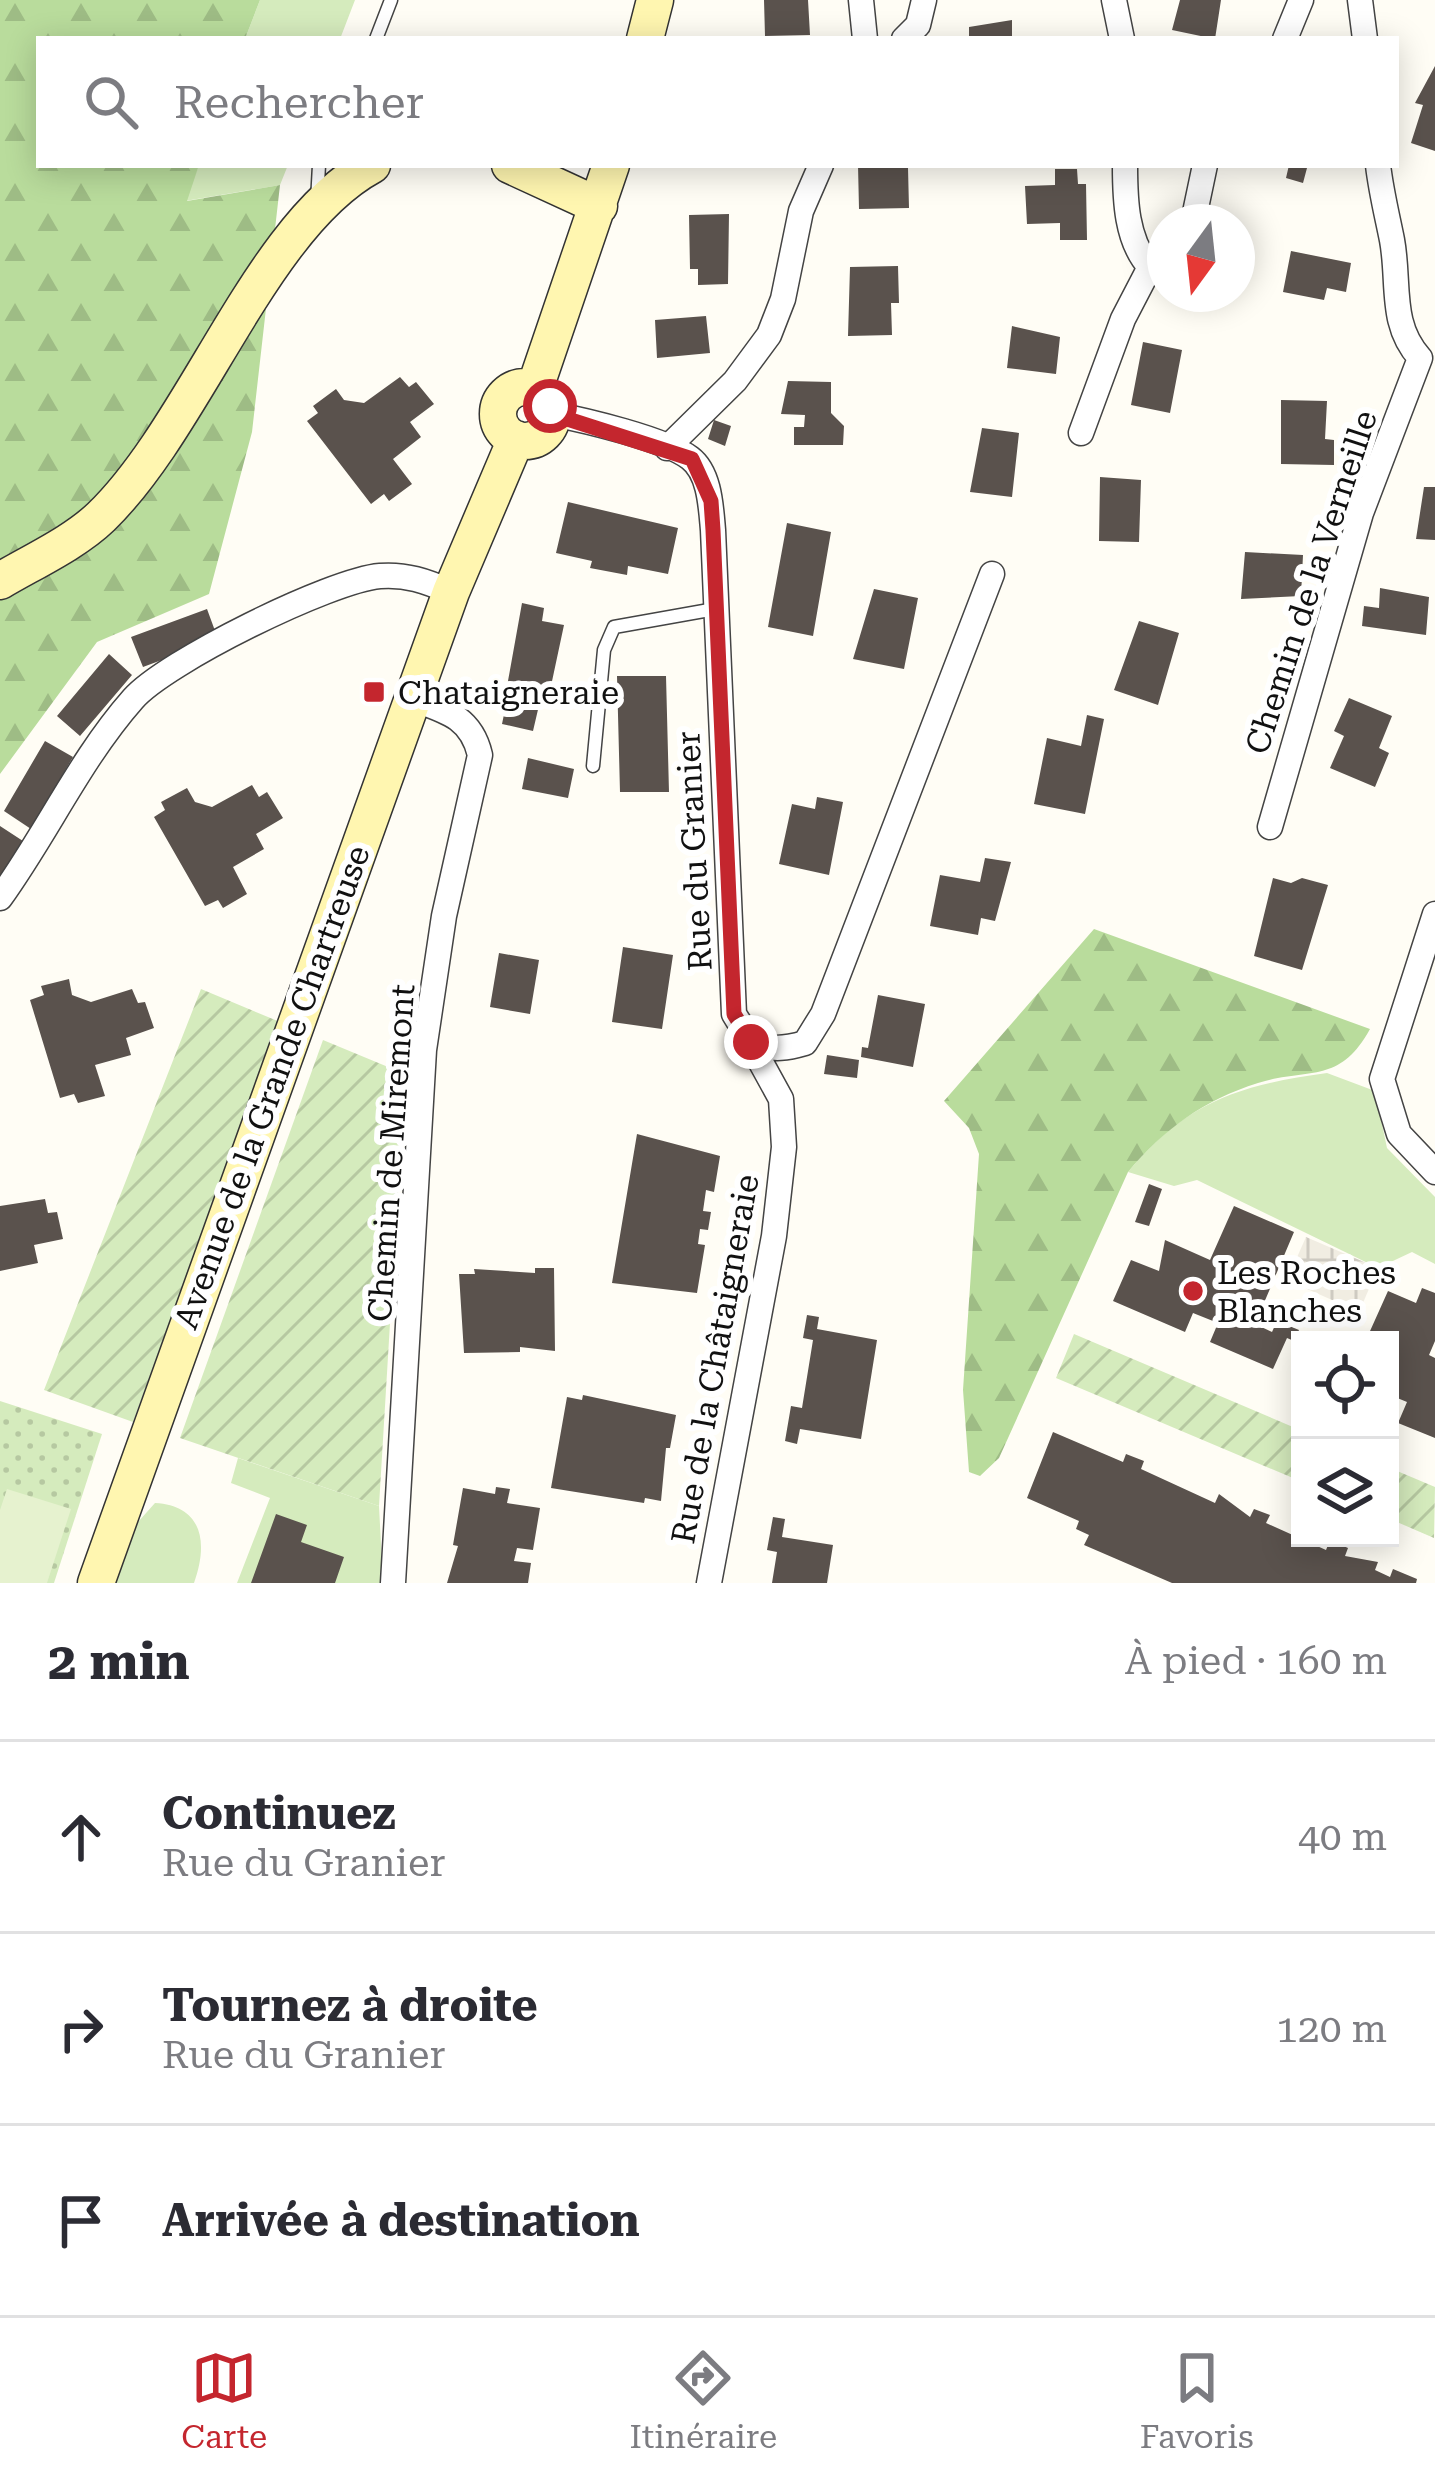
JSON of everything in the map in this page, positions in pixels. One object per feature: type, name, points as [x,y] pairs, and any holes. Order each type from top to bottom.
[{"type":"main road","points":[[646,36],[655,0]]},
{"type":"main road","points":[[0,580],[100,519],[194,395],[260,285],[317,208],[338,184],[367,168]]},
{"type":"main road","points":[[517,168],[599,206]]},
{"type":"main road","points":[[543,401],[610,168]]},
{"type":"main road","name":"Avenue de la Grande Chartreuse","points":[[96,1583],[451,592],[516,440],[499,422],[499,404],[517,388],[543,401]]},
{"type":"street","points":[[862,0],[865,36]]},
{"type":"street","points":[[907,36],[918,25],[924,0]]},
{"type":"street","points":[[1114,0],[1121,36]]},
{"type":"street","points":[[1286,36],[1301,0]]},
{"type":"street","points":[[1360,0],[1365,36]]},
{"type":"street","points":[[667,448],[735,381],[769,335],[783,299],[801,211],[820,168]]},
{"type":"street","points":[[1125,168],[1131,226],[1139,255],[1147,260]]},
{"type":"street","points":[[1196,204],[1203,168]]},
{"type":"street","points":[[1379,168],[1393,244],[1396,309],[1405,341],[1427,356]]},
{"type":"street","points":[[1082,433],[1123,320],[1147,284]]},
{"type":"street","name":"Chemin de la Verneille","points":[[1270,827],[1361,513],[1427,356]]},
{"type":"street","name":"Rue du Granier","points":[[543,401],[692,459],[704,477],[711,501],[734,1014],[751,1042],[776,1052],[805,1043],[823,1014],[992,574]]},
{"type":"street","points":[[0,898],[45,836],[89,753],[137,693],[249,625],[373,577],[406,575],[451,592]]},
{"type":"street","name":"Chemin de Miremont","points":[[393,1583],[424,1050],[444,916],[480,755],[475,733],[460,718],[412,699]]},
{"type":"street","points":[[1435,914],[1382,1079],[1399,1134],[1435,1172]]},
{"type":"street","name":"Rue de la Châtaigneraie","points":[[709,1583],[784,1148],[781,1100],[734,1014]]},
{"type":"lane","points":[[377,36],[391,0]]},
{"type":"lane","points":[[317,208],[319,168]]},
{"type":"lane","points":[[593,766],[604,650],[614,627],[716,608]]},
{"type":"green space","points":[[0,0],[260,0],[246,36],[36,36],[36,168],[198,168],[187,201],[280,185],[252,432],[209,594],[97,642],[0,774]]},
{"type":"green space","points":[[260,0],[355,0],[341,36],[246,36]]},
{"type":"green space","points":[[198,168],[287,168],[280,185],[185,201]]},
{"type":"green space","points":[[1094,929],[1370,1029],[1347,1059],[1335,1066],[1258,1083],[1203,1107],[1156,1142],[1128,1172],[999,1458],[980,1476],[969,1472],[963,1390],[979,1154],[969,1128],[944,1101]]},
{"type":"green space","points":[[201,989],[280,1022],[133,1422],[44,1390]]},
{"type":"green space","points":[[323,1040],[405,1074],[379,1506],[180,1438]]},
{"type":"green space","points":[[1327,1073],[1375,1091],[1387,1148],[1435,1197],[1435,1264],[1412,1252],[1378,1268],[1197,1180],[1174,1186],[1128,1172],[1171,1129],[1216,1101],[1267,1084]]},
{"type":"green space","points":[[1074,1334],[1291,1426],[1291,1477],[1056,1378]]},
{"type":"green space","points":[[0,1401],[102,1434],[54,1583],[0,1583]]},
{"type":"green space","points":[[238,1458],[379,1506],[383,1583],[237,1583],[270,1498],[231,1483]]},
{"type":"green space","points":[[1399,1472],[1435,1487],[1434,1538],[1399,1523]]},
{"type":"green space","points":[[7,1489],[71,1509],[47,1583],[0,1583],[0,1510]]},
{"type":"green space","points":[[155,1503],[184,1511],[193,1519],[201,1541],[194,1583],[116,1583],[138,1522]]},
{"type":"shaded area","points":[[1306,1237],[1378,1268],[1359,1312],[1287,1280]]},
{"type":"building","points":[[764,0],[808,0],[810,35],[765,36]]},
{"type":"building","points":[[1180,0],[1221,0],[1215,36],[1172,30]]},
{"type":"building","points":[[1012,20],[1012,36],[969,36],[969,27]]},
{"type":"building","points":[[1435,66],[1435,151],[1411,143],[1423,105],[1415,103]]},
{"type":"building","points":[[858,168],[908,168],[909,208],[859,209]]},
{"type":"building","points":[[1288,168],[1307,168],[1303,183],[1286,178]]},
{"type":"building","points":[[1055,169],[1077,169],[1078,184],[1086,184],[1087,240],[1060,240],[1060,223],[1027,224],[1025,186],[1055,185]]},
{"type":"building","points":[[729,214],[728,284],[698,285],[698,269],[690,269],[689,215]]},
{"type":"building","points":[[1291,251],[1351,263],[1346,292],[1327,288],[1324,300],[1283,292]]},
{"type":"building","points":[[898,266],[899,303],[891,303],[892,335],[848,336],[850,267]]},
{"type":"building","points":[[706,316],[710,353],[657,358],[655,320]]},
{"type":"building","points":[[1012,326],[1060,337],[1056,374],[1007,368]]},
{"type":"building","points":[[1143,342],[1182,350],[1170,413],[1131,405]]},
{"type":"building","points":[[400,377],[409,387],[416,382],[434,404],[410,422],[421,437],[393,459],[412,484],[389,501],[384,494],[371,504],[307,421],[318,413],[313,406],[336,389],[344,400],[364,403]]},
{"type":"building","points":[[788,381],[831,382],[831,413],[844,426],[843,445],[794,445],[794,427],[804,427],[805,415],[781,414]]},
{"type":"building","points":[[1281,400],[1327,401],[1325,439],[1334,440],[1334,465],[1281,464]]},
{"type":"building","points":[[714,420],[731,426],[725,446],[708,439]]},
{"type":"building","points":[[982,428],[1019,433],[1012,497],[970,492]]},
{"type":"building","points":[[1100,477],[1141,480],[1139,542],[1099,541]]},
{"type":"building","points":[[1424,487],[1435,487],[1435,540],[1416,539]]},
{"type":"building","points":[[568,502],[678,528],[668,574],[628,566],[627,575],[590,568],[592,561],[556,553]]},
{"type":"building","points":[[787,523],[831,532],[813,636],[768,627]]},
{"type":"building","points":[[1245,552],[1303,555],[1301,596],[1241,599]]},
{"type":"building","points":[[1380,588],[1429,597],[1426,635],[1362,626],[1364,606],[1379,608]]},
{"type":"building","points":[[874,589],[918,598],[904,669],[853,659]]},
{"type":"building","points":[[522,603],[544,608],[542,621],[564,625],[548,700],[506,692]]},
{"type":"building","points":[[207,609],[218,639],[143,667],[131,637]]},
{"type":"building","points":[[1139,621],[1179,633],[1158,705],[1114,690]]},
{"type":"building","points":[[109,654],[132,675],[80,736],[57,716]]},
{"type":"building","points":[[617,676],[666,676],[669,792],[620,792]]},
{"type":"building","points":[[508,695],[540,701],[533,731],[502,724]]},
{"type":"building","points":[[1349,698],[1392,716],[1379,748],[1389,753],[1375,787],[1330,768],[1344,736],[1334,731]]},
{"type":"building","points":[[1087,715],[1104,719],[1085,814],[1034,804],[1047,738],[1081,746]]},
{"type":"building","points":[[45,741],[73,757],[31,829],[4,811]]},
{"type":"building","points":[[528,758],[574,769],[568,798],[522,789]]},
{"type":"building","points":[[252,785],[259,797],[267,792],[283,818],[256,834],[264,849],[233,867],[247,894],[223,908],[218,900],[205,906],[154,817],[165,810],[161,802],[187,788],[195,802],[212,807]]},
{"type":"building","points":[[817,797],[843,802],[829,875],[779,864],[792,804],[815,809]]},
{"type":"building","points":[[0,826],[23,841],[0,877]]},
{"type":"building","points":[[985,858],[1011,862],[995,921],[981,918],[978,935],[930,926],[940,875],[980,882]]},
{"type":"building","points":[[1273,878],[1291,883],[1302,878],[1328,885],[1302,970],[1254,956]]},
{"type":"building","points":[[623,947],[673,955],[662,1029],[612,1022]]},
{"type":"building","points":[[499,953],[539,960],[530,1014],[490,1007]]},
{"type":"building","points":[[69,979],[72,995],[91,1002],[132,989],[138,1003],[145,1002],[154,1028],[126,1038],[131,1055],[95,1065],[105,1096],[78,1103],[74,1094],[60,1098],[30,1000],[44,995],[41,986]]},
{"type":"building","points":[[878,995],[925,1004],[913,1067],[861,1057],[862,1047],[868,1048]]},
{"type":"building","points":[[827,1055],[859,1060],[857,1078],[824,1074]]},
{"type":"building","points":[[637,1134],[720,1156],[714,1192],[706,1190],[703,1211],[711,1212],[708,1230],[700,1229],[698,1244],[705,1245],[697,1293],[612,1283]]},
{"type":"building","points":[[1149,1184],[1162,1189],[1149,1226],[1135,1222]]},
{"type":"building","points":[[45,1199],[48,1213],[57,1212],[63,1239],[34,1245],[38,1263],[0,1271],[0,1206]]},
{"type":"building","name":"Les Roches Blanches","points":[[1234,1206],[1294,1232],[1255,1324],[1272,1332],[1277,1321],[1299,1330],[1291,1331],[1291,1340],[1287,1338],[1273,1369],[1210,1342],[1218,1323],[1193,1313],[1185,1332],[1113,1301],[1131,1260],[1159,1271],[1165,1240],[1210,1260]]},
{"type":"building","points":[[535,1268],[554,1268],[555,1351],[520,1347],[520,1352],[464,1353],[459,1274],[475,1274],[474,1269],[535,1273]]},
{"type":"building","name":"Les Roches Blanches","points":[[1422,1288],[1435,1293],[1435,1341],[1429,1355],[1435,1358],[1435,1438],[1399,1423],[1407,1402],[1399,1399],[1399,1331],[1370,1331],[1388,1291],[1416,1303]]},
{"type":"building","points":[[807,1315],[819,1317],[817,1329],[877,1340],[861,1439],[800,1429],[797,1444],[785,1441],[791,1406],[802,1408],[813,1340],[803,1338]]},
{"type":"building","points":[[583,1395],[676,1415],[670,1448],[666,1448],[661,1501],[645,1498],[644,1503],[551,1488],[567,1397],[582,1400]]},
{"type":"building","points":[[1053,1432],[1123,1462],[1126,1454],[1144,1461],[1141,1469],[1215,1503],[1219,1494],[1250,1517],[1254,1509],[1270,1515],[1266,1523],[1291,1534],[1291,1547],[1346,1547],[1345,1556],[1378,1562],[1375,1570],[1390,1577],[1393,1569],[1417,1579],[1416,1583],[1172,1583],[1084,1545],[1089,1535],[1076,1529],[1079,1521],[1027,1498]]},
{"type":"building","points":[[496,1487],[510,1489],[507,1503],[540,1508],[533,1550],[517,1548],[514,1561],[531,1563],[528,1583],[447,1583],[458,1546],[453,1545],[463,1488],[495,1494]]},
{"type":"building","points":[[276,1514],[307,1525],[301,1542],[344,1557],[335,1583],[251,1583]]},
{"type":"building","points":[[773,1517],[785,1519],[782,1537],[833,1545],[827,1583],[772,1583],[777,1552],[767,1550]]},
{"type":"place","name":"Chataigneraie","points":[[374,692]]},
{"type":"place","name":"Les Roches Blanches","points":[[1193,1291]]},
{"type":"route","points":[[550,406],[552,414],[692,459],[704,477],[713,530],[734,1014],[751,1042]]}]
